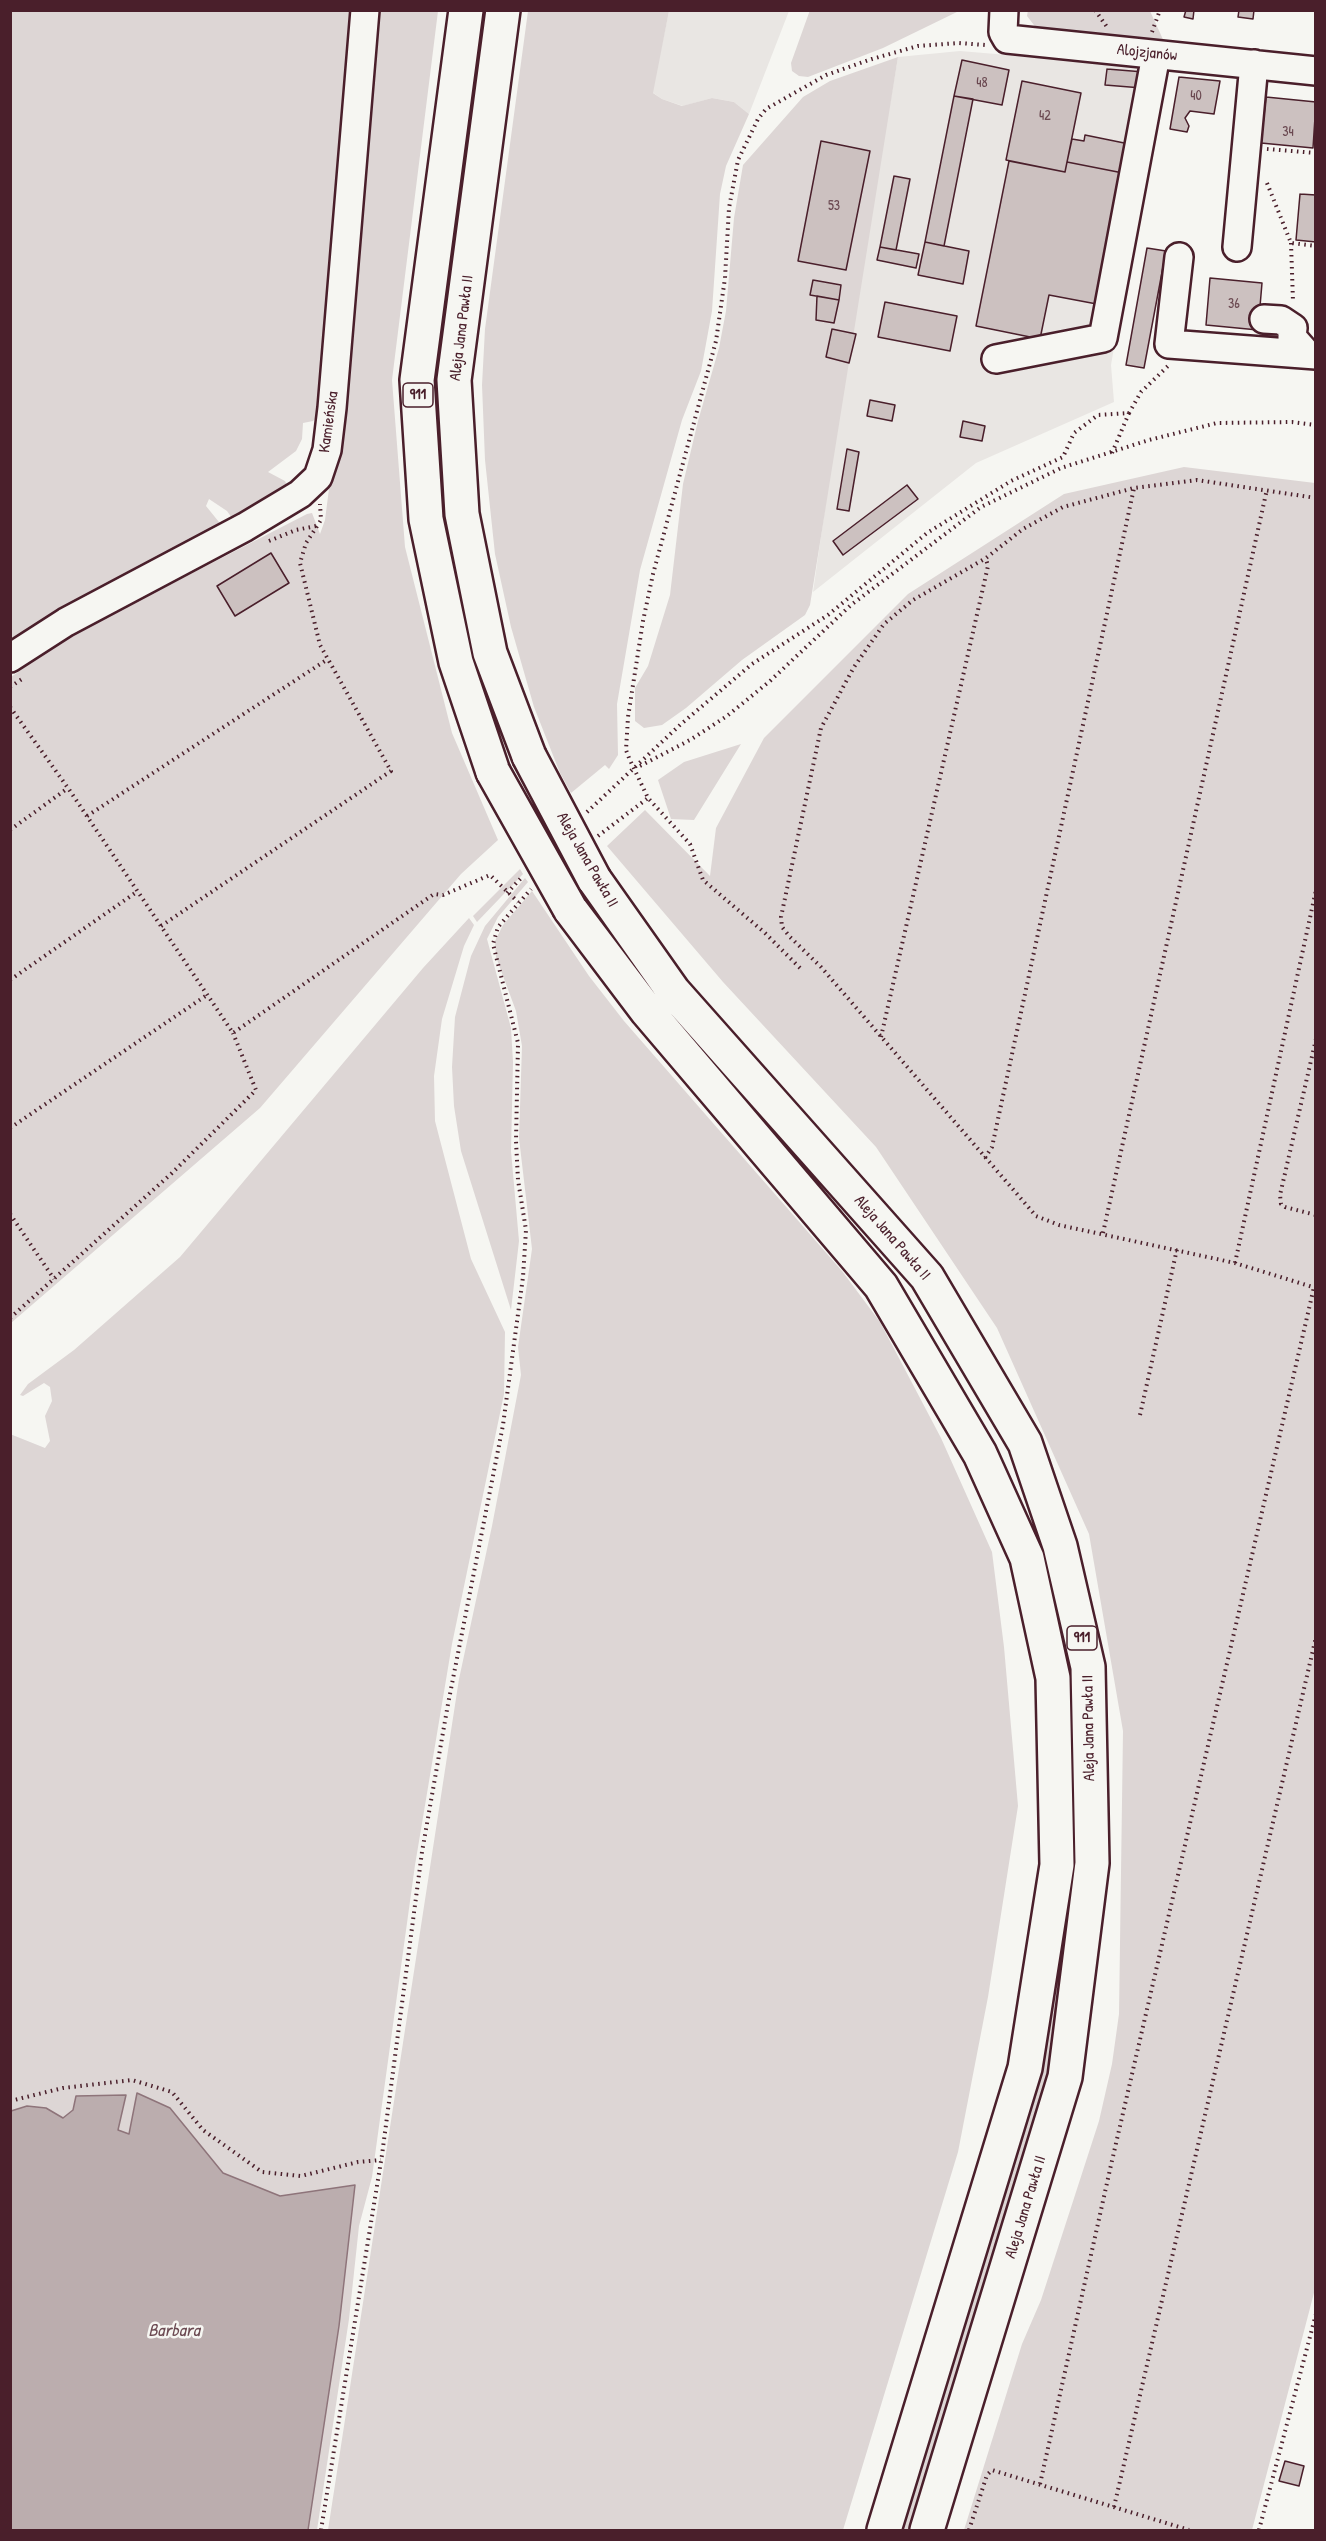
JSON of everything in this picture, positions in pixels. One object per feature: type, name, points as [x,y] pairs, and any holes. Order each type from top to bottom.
[{"type":"main road","name":"911","points":[[466,10],[417,380],[426,519],[456,662],[493,772],[570,909],[647,1011],[881,1286],[980,1454],[1028,1558],[1053,1678],[1057,1865],[1025,2068],[884,2530]]},
{"type":"main road","name":"Aleja Jana Pawła II","points":[[503,10],[454,380],[462,514],[488,642],[529,756],[594,879],[673,991],[927,1277],[1025,1443],[1060,1546],[1088,1667],[1092,1863],[1065,2077],[927,2530]]},
{"type":"street","name":"Kamieńska","points":[[10,658],[66,622],[245,527],[300,494],[318,477],[327,450],[332,408],[365,10]]},
{"type":"street","name":"Alojzjanów","points":[[1004,10],[1003,32],[1007,39],[1152,48],[1316,71]]},
{"type":"street","points":[[996,359],[1103,338],[1152,48]]},
{"type":"street","points":[[1237,248],[1254,64]]},
{"type":"street","points":[[1179,257],[1169,344],[1311,355]]},
{"type":"street","points":[[1264,319],[1281,320],[1293,328],[1292,337],[1311,355]]},
{"type":"path","points":[[1152,48],[1160,10]]},
{"type":"path","points":[[800,968],[765,933],[703,880],[690,844],[648,798],[626,750],[633,675],[652,573],[716,341],[725,278],[731,200],[738,160],[746,139],[766,109],[826,75],[918,46],[959,44],[990,46]]},
{"type":"path","points":[[1262,149],[1316,153]]},
{"type":"path","points":[[1266,182],[1291,243],[1293,328]]},
{"type":"path","points":[[1291,243],[1316,246]]},
{"type":"path","points":[[1112,453],[1129,413],[1141,392],[1191,346]]},
{"type":"path","points":[[582,816],[681,724],[752,664],[828,615],[927,533],[1011,481],[1063,457],[1074,433],[1098,415],[1129,413]]},
{"type":"path","points":[[634,769],[690,740],[727,716],[770,681],[851,605],[981,507],[1060,468],[1149,440],[1217,423],[1292,422],[1316,425]]},
{"type":"path","points":[[1040,2484],[1111,2165],[1315,1288],[1235,1263],[1059,1225],[1036,1216],[821,967],[782,927],[781,917],[821,728],[854,666],[884,624],[913,600],[986,558],[1023,529],[1063,507],[1134,488],[1197,480],[1316,498]]},
{"type":"path","points":[[985,1158],[992,1147],[1134,488]]},
{"type":"path","points":[[1103,1233],[1267,489]]},
{"type":"path","points":[[161,926],[391,771],[320,645],[300,563],[306,543],[317,526]]},
{"type":"path","points":[[880,1038],[988,566],[986,558]]},
{"type":"path","points":[[87,816],[328,659]]},
{"type":"path","points":[[10,707],[68,788],[233,1033],[256,1090],[172,1173],[10,1318]]},
{"type":"path","points":[[10,830],[68,788]]},
{"type":"path","points":[[507,893],[529,869]]},
{"type":"path","points":[[233,1033],[434,894],[443,895],[490,875],[518,902]]},
{"type":"path","points":[[1235,1263],[1316,890]]},
{"type":"path","points":[[10,980],[138,891]]},
{"type":"path","points":[[321,2530],[381,2160],[422,1852],[448,1704],[503,1425],[525,1258],[526,1230],[518,1179],[516,1141],[518,1043],[509,999],[493,951]]},
{"type":"path","points":[[10,1128],[207,995]]},
{"type":"path","points":[[1316,1039],[1281,1195],[1281,1204],[1285,1207],[1316,1215]]},
{"type":"path","points":[[10,1214],[54,1279]]},
{"type":"path","points":[[1140,1415],[1177,1250]]},
{"type":"path","points":[[1114,2507],[1316,1637]]},
{"type":"path","points":[[10,2101],[63,2088],[140,2081],[172,2092],[203,2130],[262,2172],[301,2176],[358,2162],[381,2160]]},
{"type":"path","points":[[1259,2530],[1316,2314]]},
{"type":"path","points":[[969,2530],[987,2475],[992,2470],[1189,2530]]},
{"type":"shaded area","points":[[810,10],[959,11],[883,48],[808,77],[799,76],[792,71],[791,63]]},
{"type":"shaded area","points":[[1028,10],[1150,11],[1166,46],[1037,29],[1027,16]]},
{"type":"shaded area","points":[[10,11],[360,11],[327,407],[313,421],[303,423],[302,439],[296,451],[268,472],[285,481],[290,491],[234,521],[227,511],[209,499],[206,506],[223,527],[10,650]]},
{"type":"shaded area","points":[[372,11],[438,11],[392,380],[405,547],[452,733],[498,840],[461,874],[260,1108],[11,1323],[11,677],[68,637],[307,514],[312,513],[320,534],[325,520],[335,442]]},
{"type":"shaded area","points":[[528,11],[669,11],[653,93],[682,106],[712,98],[734,102],[749,114],[726,166],[720,194],[712,311],[701,371],[682,420],[640,570],[617,704],[618,755],[609,769],[605,765],[571,793],[560,773],[534,707],[511,627],[495,554],[485,460],[482,385],[485,329]]},
{"type":"shaded area","points":[[669,11],[789,11],[749,114],[734,102],[712,98],[683,106],[662,99],[652,92]]},
{"type":"shaded area","points":[[960,51],[1162,68],[1111,365],[1114,402],[976,463],[813,592],[848,347],[898,57]]},
{"type":"shaded area","points":[[898,57],[810,605],[805,615],[742,660],[686,708],[662,725],[644,728],[635,721],[635,688],[648,666],[670,595],[683,484],[719,348],[726,311],[734,218],[743,165],[803,97],[830,81]]},
{"type":"shaded area","points":[[1184,467],[1315,483],[1315,2289],[1252,2530],[964,2530],[1022,2344],[1041,2300],[1099,2121],[1112,2064],[1119,2014],[1123,1731],[1089,1534],[997,1328],[876,1147],[723,982],[607,846],[645,810],[710,876],[716,828],[764,738],[908,594],[1064,494]]},
{"type":"shaded area","points":[[741,744],[694,820],[671,819],[658,780],[684,762]]},
{"type":"shaded area","points":[[520,869],[523,874],[477,922],[473,916]]},
{"type":"shaded area","points":[[525,878],[528,882],[498,917],[487,939],[511,1028],[513,1062],[511,1151],[519,1241],[511,1310],[461,1151],[454,1106],[452,1067],[455,1017],[471,956],[485,926]]},
{"type":"shaded area","points":[[532,891],[589,976],[624,1021],[842,1271],[880,1322],[941,1438],[992,1552],[1004,1647],[1018,1806],[988,1997],[958,2152],[843,2530],[328,2530],[459,1679],[521,1375],[518,1347],[532,1249],[519,1138],[522,1046],[516,1011],[496,957],[495,941],[503,925]]},
{"type":"shaded area","points":[[469,918],[474,925],[464,946],[442,1019],[434,1076],[435,1121],[471,1259],[505,1332],[504,1394],[452,1644],[415,1865],[372,2177],[359,2226],[349,2319],[317,2530],[11,2530],[10,1434],[45,1448],[50,1441],[45,1416],[52,1401],[50,1387],[44,1383],[23,1396],[20,1395],[28,1384],[74,1350],[180,1257],[423,968]]},
{"type":"shaded area","points":[[1069,1911],[1078,1912],[1055,2043],[1035,2120],[911,2530],[901,2530],[1048,2032]]},
{"type":"water","name":"Barbara","points":[[137,2093],[170,2108],[223,2173],[280,2196],[355,2185],[339,2326],[308,2530],[11,2530],[11,2111],[27,2106],[46,2108],[63,2118],[73,2110],[76,2096],[126,2095],[118,2130],[129,2134]]},
{"type":"building","points":[[1186,10],[1194,10],[1193,19],[1184,17]]},
{"type":"building","points":[[1239,10],[1254,10],[1253,19],[1238,17]]},
{"type":"building","points":[[962,60],[1009,70],[1002,105],[954,96]]},
{"type":"building","points":[[1107,69],[1144,72],[1142,88],[1105,85]]},
{"type":"building","points":[[1179,77],[1220,81],[1214,114],[1190,111],[1185,118],[1189,126],[1187,132],[1170,129]]},
{"type":"building","points":[[1022,81],[1081,93],[1065,172],[1006,160]]},
{"type":"building","points":[[954,96],[973,99],[944,246],[925,242]]},
{"type":"building","points":[[1266,97],[1316,102],[1313,148],[1261,143]]},
{"type":"building","points":[[1085,135],[1134,145],[1128,174],[1067,162],[1072,139],[1084,141]]},
{"type":"building","points":[[821,141],[870,151],[846,270],[798,261]]},
{"type":"building","points":[[1009,161],[1065,172],[1067,162],[1128,174],[1102,305],[1049,295],[1040,339],[976,326]]},
{"type":"building","points":[[894,176],[910,179],[896,250],[880,247]]},
{"type":"building","points":[[1300,194],[1316,195],[1316,242],[1296,240]]},
{"type":"building","points":[[925,242],[969,251],[963,284],[918,275]]},
{"type":"building","points":[[880,247],[919,254],[916,268],[877,260]]},
{"type":"building","points":[[1147,248],[1166,251],[1144,368],[1126,365]]},
{"type":"building","points":[[1210,278],[1262,283],[1258,330],[1206,325]]},
{"type":"building","points":[[813,280],[841,285],[839,300],[810,295]]},
{"type":"building","points":[[817,296],[839,300],[834,323],[816,320]]},
{"type":"building","points":[[885,302],[957,316],[950,351],[878,337]]},
{"type":"building","points":[[832,329],[856,334],[849,363],[826,357]]},
{"type":"building","points":[[870,400],[895,405],[892,421],[867,416]]},
{"type":"building","points":[[963,421],[985,426],[982,441],[960,437]]},
{"type":"building","points":[[847,449],[859,452],[849,511],[837,509]]},
{"type":"building","points":[[907,485],[918,499],[843,555],[833,541]]},
{"type":"building","points":[[271,553],[289,583],[235,616],[217,586]]},
{"type":"building","points":[[1285,2461],[1304,2466],[1299,2486],[1279,2481]]}]
